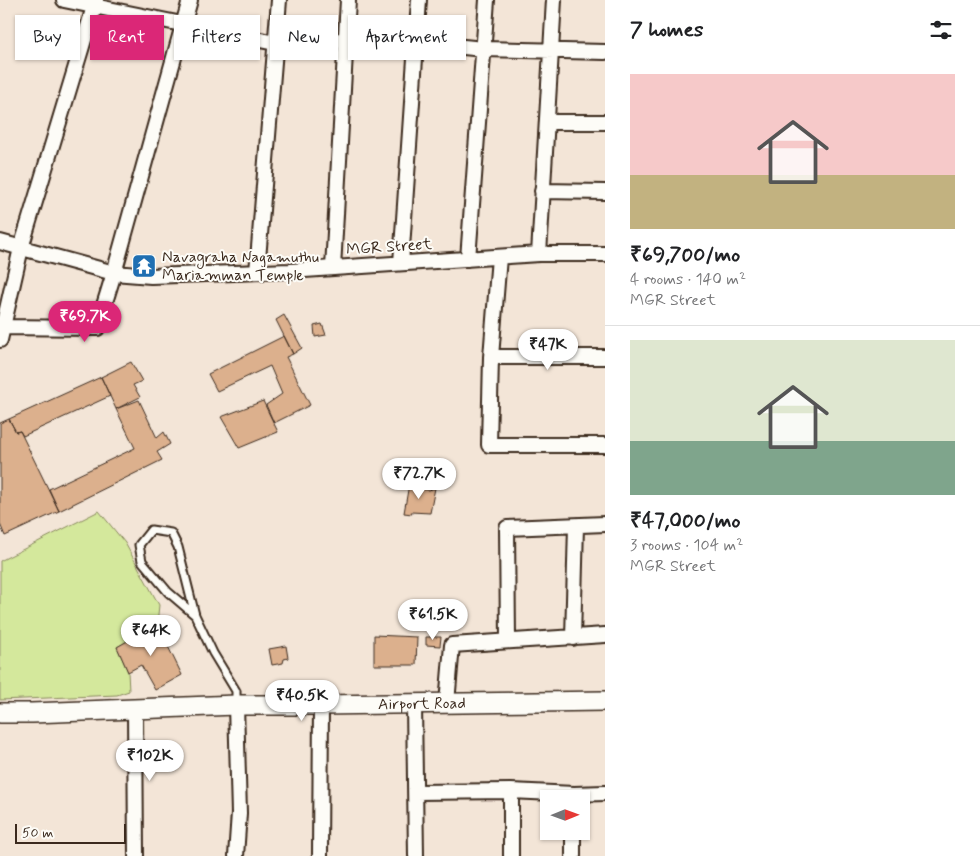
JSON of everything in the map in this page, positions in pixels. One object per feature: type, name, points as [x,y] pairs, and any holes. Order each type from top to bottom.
[{"type":"street","points":[[64,0],[95,4],[174,22]]},
{"type":"street","points":[[185,15],[190,0]]},
{"type":"street","points":[[278,15],[279,0]]},
{"type":"street","points":[[333,268],[348,0]]},
{"type":"street","points":[[418,15],[419,0]]},
{"type":"street","points":[[468,259],[487,0]]},
{"type":"street","points":[[539,254],[554,0]]},
{"type":"street","points":[[95,4],[21,248],[1,332],[97,328],[114,273],[174,53]]},
{"type":"street","points":[[338,40],[348,40]]},
{"type":"street","points":[[466,46],[605,52]]},
{"type":"street","points":[[257,272],[274,60]]},
{"type":"street","points":[[401,264],[415,60]]},
{"type":"street","points":[[547,122],[605,122]]},
{"type":"street","points":[[542,191],[605,192]]},
{"type":"street","name":"MGR Street","points":[[0,242],[114,273],[151,276],[333,268],[539,254],[605,254]]},
{"type":"street","points":[[499,257],[491,357],[489,445],[605,445]]},
{"type":"street","points":[[491,357],[605,357]]},
{"type":"street","points":[[508,640],[507,528],[605,524]]},
{"type":"street","points":[[574,638],[576,526]]},
{"type":"street","points":[[447,703],[452,645],[605,635]]},
{"type":"street","name":"Airport Road","points":[[0,713],[236,705],[320,706],[605,701]]},
{"type":"street","points":[[414,704],[416,856]]},
{"type":"street","points":[[236,705],[239,813],[236,856]]},
{"type":"street","points":[[320,706],[320,856]]},
{"type":"street","points":[[135,708],[136,856]]},
{"type":"street","points":[[416,792],[511,791],[540,793]]},
{"type":"street","points":[[511,791],[511,856]]},
{"type":"street","points":[[590,794],[605,793]]},
{"type":"street","points":[[573,840],[573,856]]},
{"type":"lane","points":[[195,615],[168,592],[142,561],[140,544],[151,530],[171,533],[178,546],[195,615],[213,653],[236,691],[236,705]]},
{"type":"green space","points":[[99,511],[125,543],[159,605],[157,624],[117,647],[128,672],[129,691],[117,695],[0,700],[0,561]]},
{"type":"building","points":[[284,315],[302,348],[293,354],[276,320]]},
{"type":"building","points":[[322,324],[326,335],[315,337],[314,326]]},
{"type":"building","points":[[284,336],[293,354],[286,357],[310,405],[274,423],[266,405],[282,394],[270,366],[217,391],[208,374]]},
{"type":"building","points":[[131,362],[142,381],[133,385],[140,397],[116,409],[101,377]]},
{"type":"building","points":[[101,377],[110,396],[23,436],[20,431],[16,432],[9,419]]},
{"type":"building","points":[[139,400],[157,438],[164,432],[170,444],[157,452],[162,460],[59,511],[49,489],[135,448],[116,409]]},
{"type":"building","points":[[263,401],[278,432],[239,448],[221,417]]},
{"type":"building","points":[[9,419],[16,432],[20,431],[59,511],[5,536],[0,524],[0,423]]},
{"type":"building","points":[[409,484],[415,485],[415,488],[429,490],[435,488],[430,513],[404,513]]},
{"type":"building","points":[[157,624],[182,675],[155,690],[141,665],[128,672],[117,647]]},
{"type":"building","points":[[374,635],[417,637],[416,665],[374,665]]},
{"type":"building","points":[[426,637],[441,637],[440,646],[426,645]]},
{"type":"building","points":[[286,646],[288,658],[284,659],[283,663],[272,665],[269,649]]},
{"type":"place","name":"Navagraha Nagamuthu Mariamman Temple","points":[[144,266]]}]
